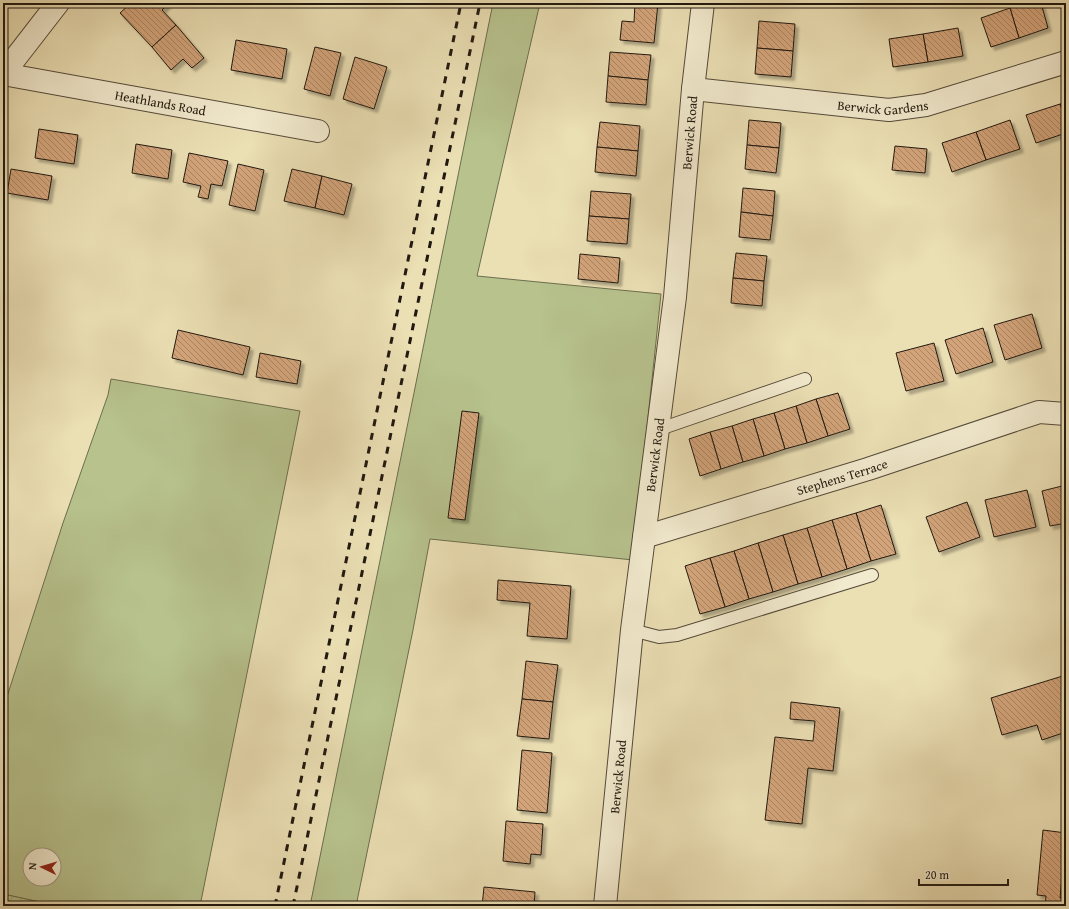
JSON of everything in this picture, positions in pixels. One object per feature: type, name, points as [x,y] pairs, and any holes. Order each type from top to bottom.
[{"type":"street","points":[[3,74],[58,3]]},
{"type":"street","name":"Berwick Road","points":[[605,906],[632,630],[675,297],[693,89],[703,3]]},
{"type":"street","name":"Berwick Gardens","points":[[693,89],[889,110],[926,105],[1066,62]]},
{"type":"street","name":"Heathlands Road","points":[[3,74],[318,131]]},
{"type":"street","name":"Stephens Terrace","points":[[644,537],[868,469],[1039,412],[1066,414]]},
{"type":"lane","points":[[657,430],[805,379]]},
{"type":"lane","points":[[632,630],[659,637],[677,635],[872,575]]},
{"type":"green space","points":[[493,3],[540,3],[477,276],[661,294],[633,560],[430,539],[413,630],[356,906],[310,906]]},
{"type":"green space","points":[[111,379],[300,411],[200,906],[58,906],[3,894],[3,709],[63,523],[108,395]]},
{"type":"green space","points":[[3,894],[58,906],[3,906]]},
{"type":"building","points":[[131,3],[169,3],[162,10],[176,25],[152,47],[120,13]]},
{"type":"building","points":[[635,3],[658,3],[654,43],[620,40],[622,21],[634,22]]},
{"type":"building","points":[[1026,3],[1041,3],[1048,28],[1019,38],[1010,8]]},
{"type":"building","points":[[1010,8],[1019,38],[991,47],[981,18]]},
{"type":"building","points":[[759,21],[795,24],[793,51],[757,48]]},
{"type":"building","points":[[176,25],[204,58],[192,68],[183,59],[171,70],[152,47]]},
{"type":"building","points":[[958,28],[963,56],[928,62],[923,34]]},
{"type":"building","points":[[923,34],[928,62],[893,67],[889,39]]},
{"type":"building","points":[[236,40],[287,49],[282,79],[231,70]]},
{"type":"building","points":[[315,47],[341,53],[330,96],[304,89]]},
{"type":"building","points":[[757,48],[793,51],[791,77],[755,74]]},
{"type":"building","points":[[610,52],[651,55],[648,80],[608,76]]},
{"type":"building","points":[[355,57],[387,67],[374,109],[343,99]]},
{"type":"building","points":[[608,76],[648,80],[646,105],[606,102]]},
{"type":"building","points":[[1066,102],[1066,121],[1060,104]]},
{"type":"building","points":[[1060,104],[1066,121],[1066,133],[1036,143],[1026,115]]},
{"type":"building","points":[[749,120],[781,123],[779,148],[747,145]]},
{"type":"building","points":[[1010,120],[1020,149],[986,160],[976,132]]},
{"type":"building","points":[[600,122],[640,126],[638,151],[597,147]]},
{"type":"building","points":[[39,129],[78,135],[74,164],[35,158]]},
{"type":"building","points":[[976,132],[986,160],[952,172],[942,143]]},
{"type":"building","points":[[136,144],[172,150],[168,179],[132,173]]},
{"type":"building","points":[[747,145],[779,148],[776,173],[745,169]]},
{"type":"building","points":[[895,146],[927,149],[925,173],[892,170]]},
{"type":"building","points":[[597,147],[638,151],[636,176],[595,172]]},
{"type":"building","points":[[189,153],[228,161],[222,186],[211,184],[208,199],[198,197],[201,186],[183,182]]},
{"type":"building","points":[[238,164],[264,170],[255,211],[229,205]]},
{"type":"building","points":[[11,169],[52,176],[48,200],[7,193]]},
{"type":"building","points":[[292,169],[322,176],[315,208],[284,201]]},
{"type":"building","points":[[322,176],[352,184],[344,215],[315,208]]},
{"type":"building","points":[[743,188],[775,191],[773,216],[741,212]]},
{"type":"building","points":[[591,191],[631,194],[629,219],[589,216]]},
{"type":"building","points":[[741,212],[773,216],[770,240],[739,237]]},
{"type":"building","points":[[589,216],[629,219],[627,244],[587,241]]},
{"type":"building","points":[[736,253],[767,256],[764,281],[733,278]]},
{"type":"building","points":[[580,254],[620,258],[618,283],[578,279]]},
{"type":"building","points":[[733,278],[764,281],[762,306],[731,303]]},
{"type":"building","points":[[1032,314],[1042,348],[1005,360],[994,325]]},
{"type":"building","points":[[983,328],[993,362],[956,374],[945,340]]},
{"type":"building","points":[[178,330],[250,347],[243,375],[172,358]]},
{"type":"building","points":[[934,343],[944,381],[906,391],[896,353]]},
{"type":"building","points":[[260,353],[301,361],[297,384],[256,377]]},
{"type":"building","points":[[838,393],[850,429],[828,436],[816,399]]},
{"type":"building","points":[[816,399],[828,436],[807,443],[796,406]]},
{"type":"building","points":[[796,406],[807,443],[785,449],[774,413]]},
{"type":"building","points":[[462,411],[479,413],[465,520],[448,518]]},
{"type":"building","points":[[774,413],[785,449],[764,456],[753,419]]},
{"type":"building","points":[[753,419],[764,456],[743,462],[732,426]]},
{"type":"building","points":[[732,426],[743,462],[721,469],[710,432]]},
{"type":"building","points":[[710,432],[721,469],[700,476],[689,439]]},
{"type":"building","points":[[1066,485],[1066,523],[1050,526],[1042,491]]},
{"type":"building","points":[[1027,490],[1036,527],[994,537],[985,500]]},
{"type":"building","points":[[967,502],[980,537],[939,552],[926,517]]},
{"type":"building","points":[[881,505],[896,554],[871,561],[856,513]]},
{"type":"building","points":[[856,513],[871,561],[847,569],[832,520]]},
{"type":"building","points":[[832,520],[847,569],[822,577],[807,528]]},
{"type":"building","points":[[807,528],[822,577],[798,584],[783,535]]},
{"type":"building","points":[[783,535],[798,584],[773,592],[758,543]]},
{"type":"building","points":[[758,543],[773,592],[749,599],[734,551]]},
{"type":"building","points":[[734,551],[749,599],[725,607],[710,558]]},
{"type":"building","points":[[710,558],[725,607],[700,614],[685,566]]},
{"type":"building","points":[[498,580],[571,586],[567,639],[527,636],[530,603],[497,600]]},
{"type":"building","points":[[526,661],[558,665],[553,702],[522,699]]},
{"type":"building","points":[[1066,675],[1066,715],[1064,716],[1066,732],[1042,740],[1037,725],[1002,735],[991,698]]},
{"type":"building","points":[[522,699],[553,702],[549,739],[517,736]]},
{"type":"building","points":[[791,702],[840,708],[833,771],[808,768],[802,824],[765,820],[775,737],[813,741],[815,721],[790,719]]},
{"type":"building","points":[[522,750],[552,753],[547,813],[517,810]]},
{"type":"building","points":[[506,821],[543,824],[541,855],[531,854],[530,864],[503,861]]},
{"type":"building","points":[[1043,830],[1066,833],[1060,898],[1066,898],[1066,906],[1045,906],[1046,896],[1037,895]]},
{"type":"building","points":[[484,887],[535,892],[534,906],[482,906]]},
{"type":"railway","points":[[275,906],[461,3]]},
{"type":"railway","points":[[293,906],[480,3]]}]
